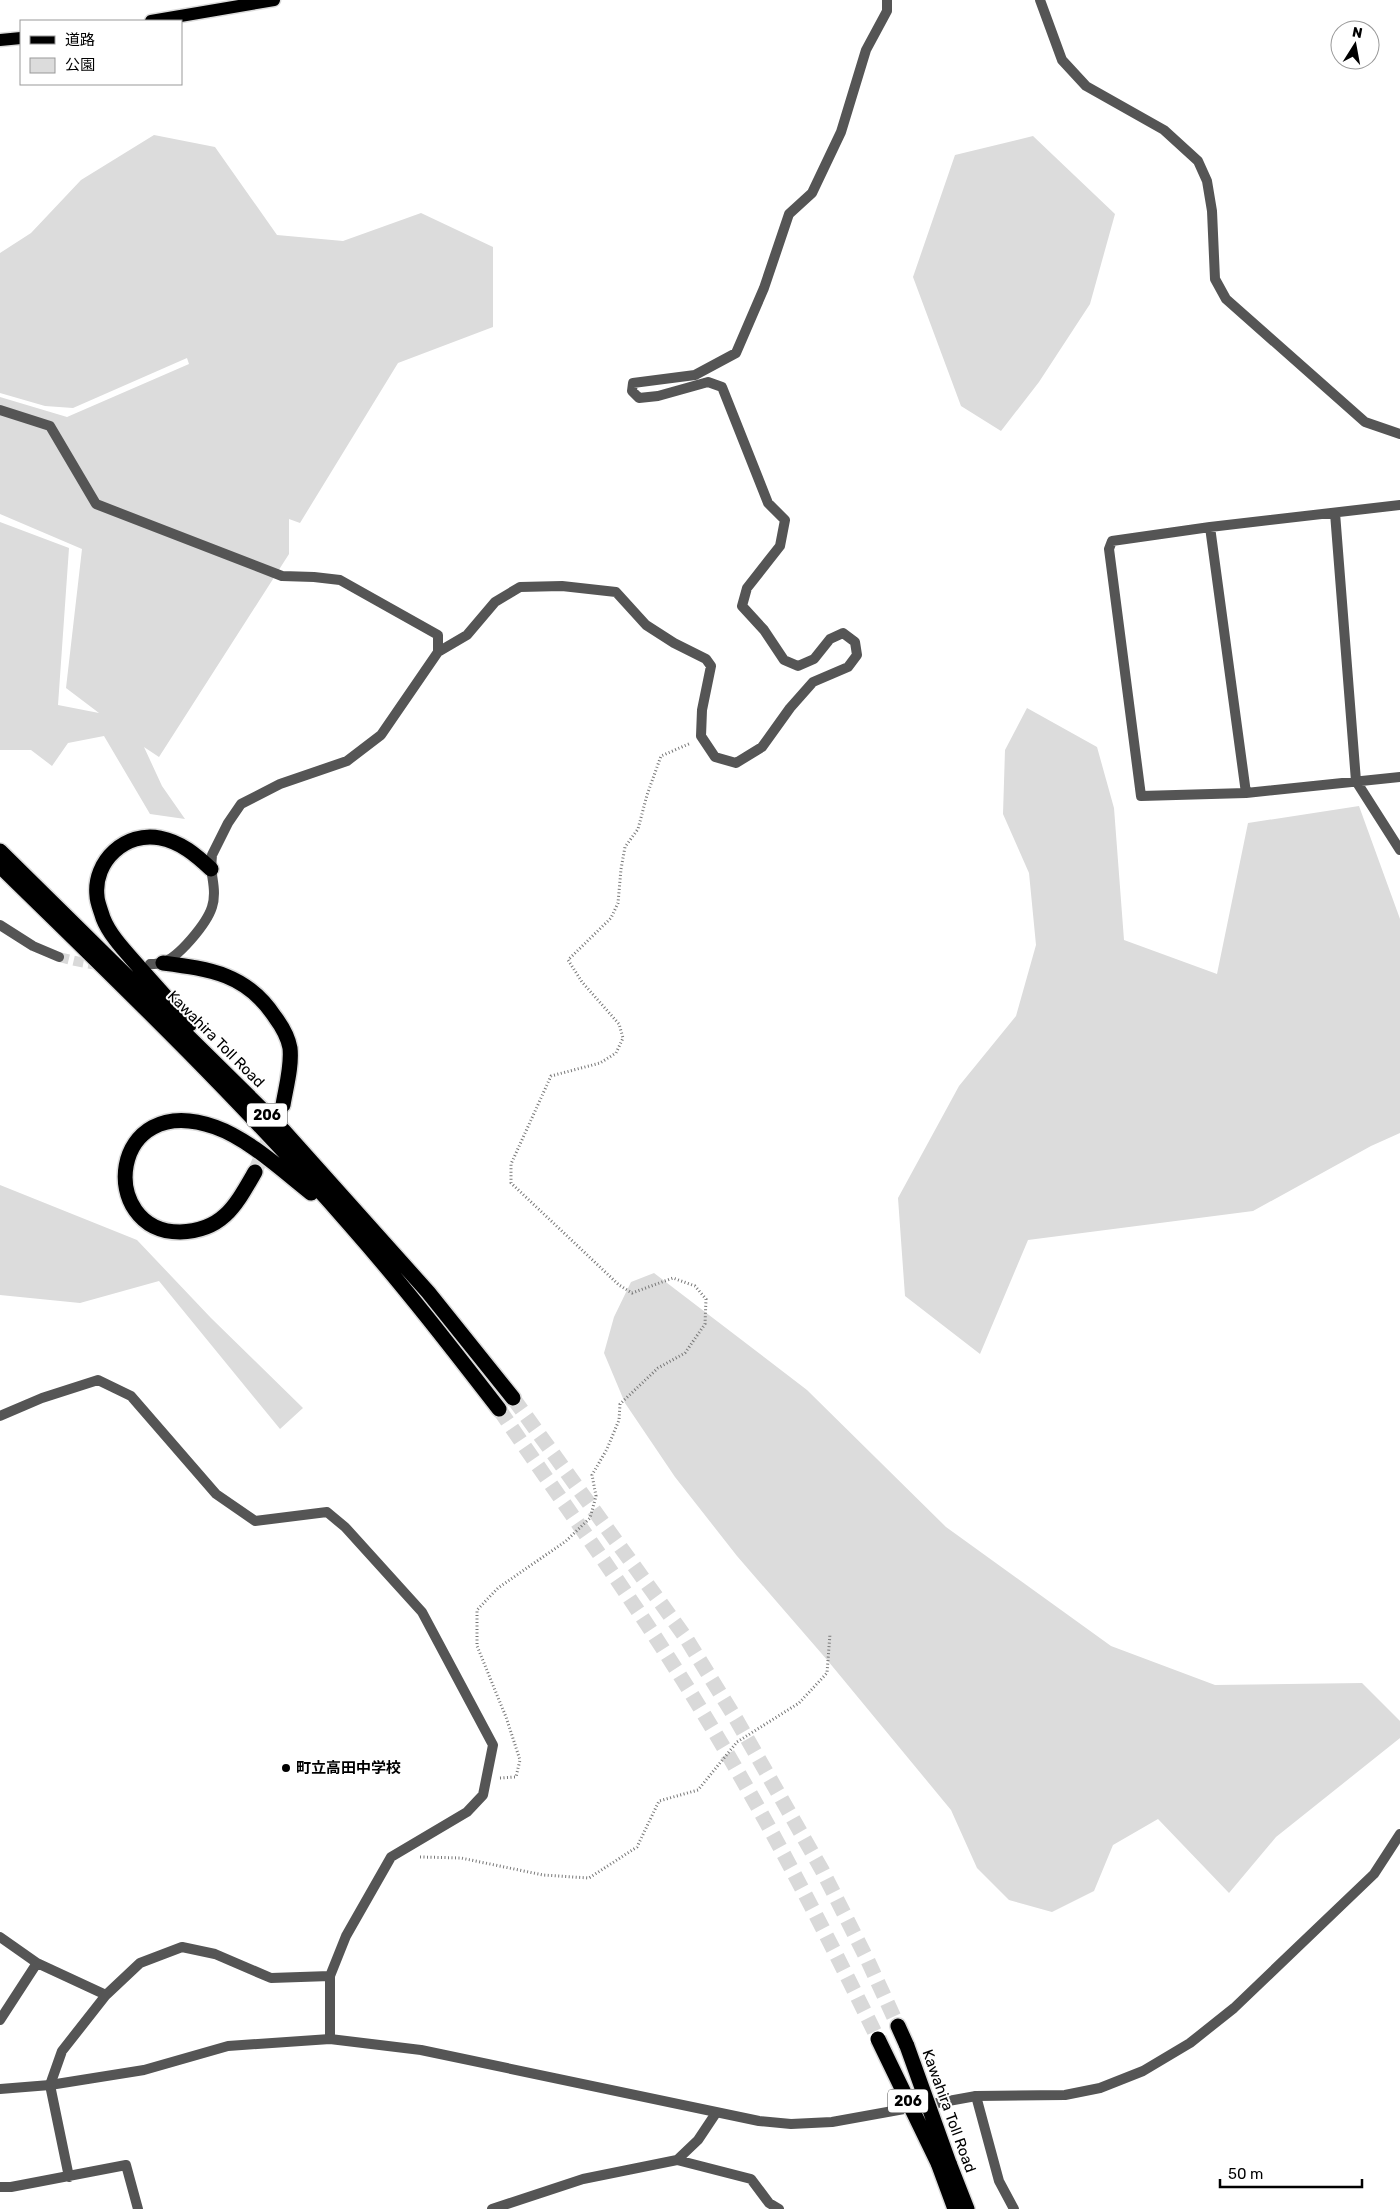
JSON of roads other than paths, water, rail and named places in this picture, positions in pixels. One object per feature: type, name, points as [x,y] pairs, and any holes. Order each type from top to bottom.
[{"type":"highway","points":[[211,869],[196,855],[179,844],[159,838],[140,837],[122,844],[107,857],[99,874],[97,896],[104,919],[121,946],[283,1130]]},
{"type":"highway","name":"Kawahira Toll Road","points":[[0,852],[283,1130],[428,1292],[513,1398]]},
{"type":"highway","name":"Kawahira Toll Road","points":[[0,866],[211,1075],[351,1226],[416,1303],[499,1409]]},
{"type":"highway","points":[[156,964],[205,968],[234,978],[267,1004],[282,1026],[290,1047],[288,1077],[282,1105]]},
{"type":"highway","points":[[255,1172],[240,1198],[226,1216],[208,1227],[187,1232],[168,1232],[150,1223],[137,1213],[128,1194],[124,1170],[130,1149],[142,1133],[162,1123],[189,1121],[215,1127],[270,1160],[351,1226]]},
{"type":"highway","name":"Kawahira Toll Road","points":[[898,2026],[907,2046],[944,2163],[955,2209]]},
{"type":"highway","name":"Kawahira Toll Road","points":[[878,2039],[967,2209]]},
{"type":"main road","points":[[157,20],[274,0]]},
{"type":"main road","points":[[0,40],[20,38]]},
{"type":"street","points":[[156,964],[193,939],[205,922],[212,906],[214,886],[211,869],[212,855],[240,804],[280,784],[347,761],[381,735],[438,652],[467,635],[495,602],[520,587],[562,586],[616,592],[646,625],[674,643],[706,658],[711,666],[702,710],[703,738],[715,757],[736,763],[762,747],[790,708],[813,682],[848,667],[857,655],[855,642],[843,633],[830,639],[814,659],[798,666],[784,660],[764,630],[742,606],[747,588],[768,564],[780,546],[785,520],[768,503],[722,386],[708,382],[658,396],[639,398],[632,391],[633,383],[695,375],[736,353],[764,288],[789,214],[812,193],[841,132],[866,50],[887,11],[887,0]]},
{"type":"street","points":[[1040,0],[1062,60],[1086,86],[1164,130],[1198,161],[1207,181],[1212,211],[1216,279],[1226,299],[1364,422],[1400,434]]},
{"type":"street","points":[[0,410],[50,426],[96,504],[282,576],[314,576],[340,580],[438,634],[438,652]]},
{"type":"street","points":[[1400,504],[1210,526],[1112,541],[1109,549],[1141,796],[1246,793],[1400,777]]},
{"type":"street","points":[[1335,513],[1356,782],[1400,850]]},
{"type":"street","points":[[1210,526],[1246,793]]},
{"type":"street","points":[[0,925],[33,946],[59,957]]},
{"type":"street","points":[[0,1416],[42,1398],[98,1380],[131,1396],[216,1494],[255,1522],[327,1512],[345,1527],[422,1612],[493,1745],[483,1796],[467,1812],[391,1856],[346,1936],[330,1976],[330,2039]]},
{"type":"street","points":[[0,2089],[50,2085],[144,2070],[228,2046],[330,2039],[421,2050],[716,2114],[791,2124],[832,2122],[976,2096],[1065,2095],[1100,2088],[1143,2072],[1190,2043],[1234,2008],[1374,1874],[1400,1834]]},
{"type":"street","points":[[0,1937],[37,1963],[106,1995]]},
{"type":"street","points":[[69,2176],[50,2085],[62,2051],[106,1995],[140,1963],[182,1947],[215,1954],[271,1978],[330,1976]]},
{"type":"street","points":[[0,2020],[37,1963]]},
{"type":"street","points":[[976,2096],[999,2181],[1014,2209]]},
{"type":"street","points":[[678,2160],[698,2140],[716,2114]]},
{"type":"street","points":[[492,2209],[583,2179],[678,2160],[751,2179],[769,2203],[779,2209]]},
{"type":"street","points":[[0,2187],[11,2187],[126,2165],[138,2209]]},
{"type":"tunnel","points":[[59,957],[100,965],[142,965]]},
{"type":"tunnel","points":[[255,1172],[283,1105]]},
{"type":"tunnel","points":[[513,1398],[686,1638],[736,1719],[822,1870],[898,2026]]},
{"type":"tunnel","points":[[499,1409],[643,1618],[722,1744],[803,1890],[878,2039]]},
{"type":"place","name":"町立高田中学校","points":[[286,1768]]}]
